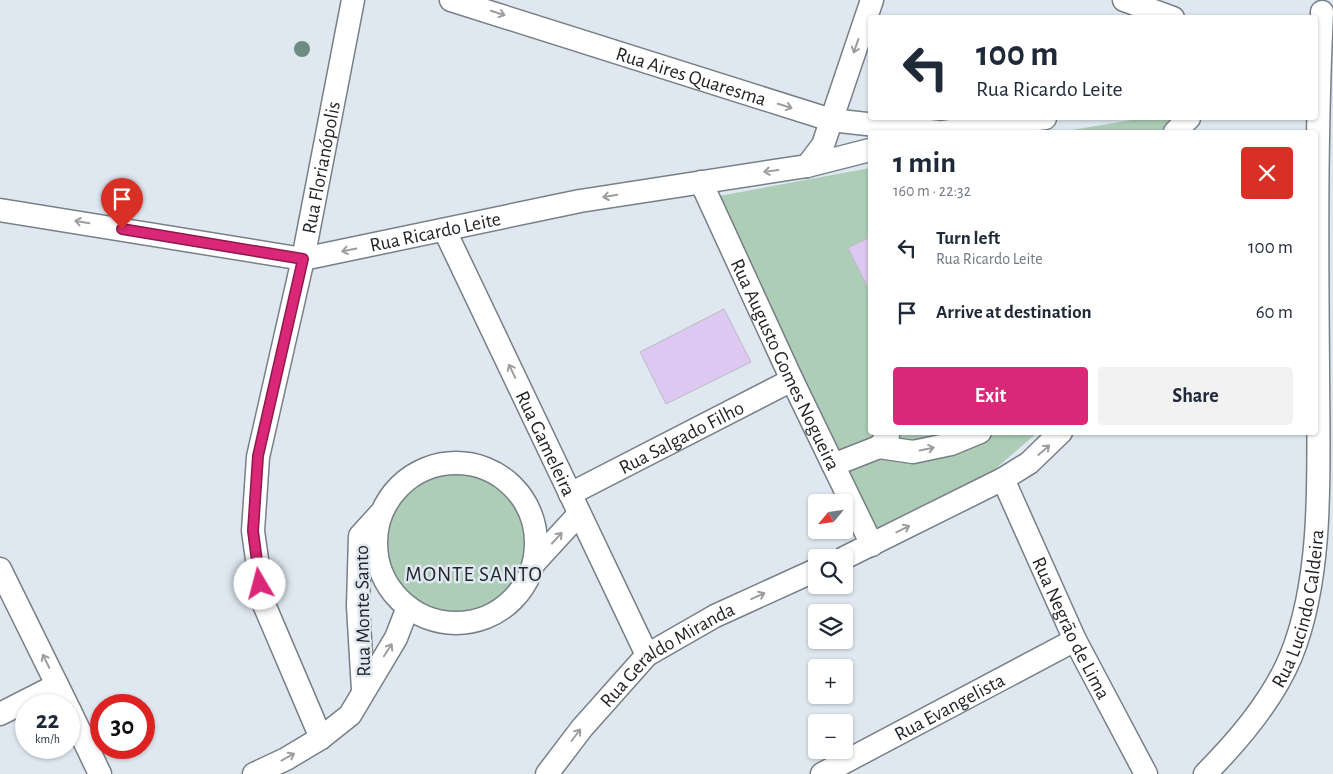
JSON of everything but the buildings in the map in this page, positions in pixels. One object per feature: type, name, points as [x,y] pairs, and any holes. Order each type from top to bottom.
[{"type":"street","name":"Rua Florianópolis","points":[[321,738],[263,602],[253,531],[258,456],[303,259],[353,0]]},
{"type":"street","name":"Rua Aires Quaresma","points":[[451,0],[831,120],[920,130]]},
{"type":"street","points":[[807,166],[823,145],[872,0]]},
{"type":"street","points":[[1124,0],[1165,15]]},
{"type":"street","name":"Rua Lucindo Caldeira","points":[[1318,79],[1322,12]]},
{"type":"street","points":[[959,130],[1031,120]]},
{"type":"street","points":[[1177,130],[1187,120]]},
{"type":"street","name":"Rua Ricardo Leite","points":[[0,210],[303,259],[445,231],[580,201],[807,166],[868,151]]},
{"type":"street","name":"Rua Augusto Gomes Nogueira","points":[[701,182],[792,380],[872,545]]},
{"type":"street","name":"Rua Lucindo Caldeira","points":[[1210,772],[1258,715],[1291,656],[1308,599],[1325,519],[1318,202]]},
{"type":"street","name":"Rua Gameleira","points":[[445,231],[647,655]]},
{"type":"street","name":"Rua Salgado Filho","points":[[534,562],[575,504],[792,380]]},
{"type":"street","points":[[833,465],[884,440],[913,452],[951,444],[973,435]]},
{"type":"street","points":[[853,554],[1003,479],[1029,463],[1058,435]]},
{"type":"street","points":[[442,464],[469,464],[494,472],[515,488],[530,510],[536,536],[534,562],[524,587],[507,606],[484,619],[458,624],[432,620],[408,607],[390,588],[379,564],[376,537],[382,512],[397,489],[417,473],[442,464]]},
{"type":"street","name":"Rua Negrão de Lima","points":[[1003,479],[1075,640],[1146,774]]},
{"type":"street","name":"Rua Monte Santo","points":[[363,690],[358,606],[360,536],[382,512]]},
{"type":"street","points":[[0,569],[62,694]]},
{"type":"street","name":"Rua Geraldo Miranda","points":[[547,774],[582,728],[647,655],[715,616],[808,574]]},
{"type":"street","name":"Rua Monte Santo","points":[[254,774],[286,759],[321,738],[350,715],[363,690],[396,638],[408,607]]},
{"type":"street","name":"Rua Evangelista","points":[[822,774],[1075,640]]},
{"type":"street","points":[[0,714],[57,684]]},
{"type":"street","points":[[80,732],[100,774]]},
{"type":"green space","points":[[1131,120],[1172,120],[1162,130],[1073,130]]},
{"type":"green space","points":[[868,168],[868,435],[1035,435],[994,470],[875,529],[719,196]]},
{"type":"green space","points":[[456,474],[482,480],[505,494],[519,517],[525,543],[519,569],[505,592],[482,606],[456,612],[430,606],[407,592],[393,569],[387,543],[393,517],[407,494],[430,480]]},
{"type":"district","name":"MONTE SANTO","points":[[474,574]]},
{"type":"route","points":[[122,229],[303,259],[258,456],[253,531],[260,584]]}]
